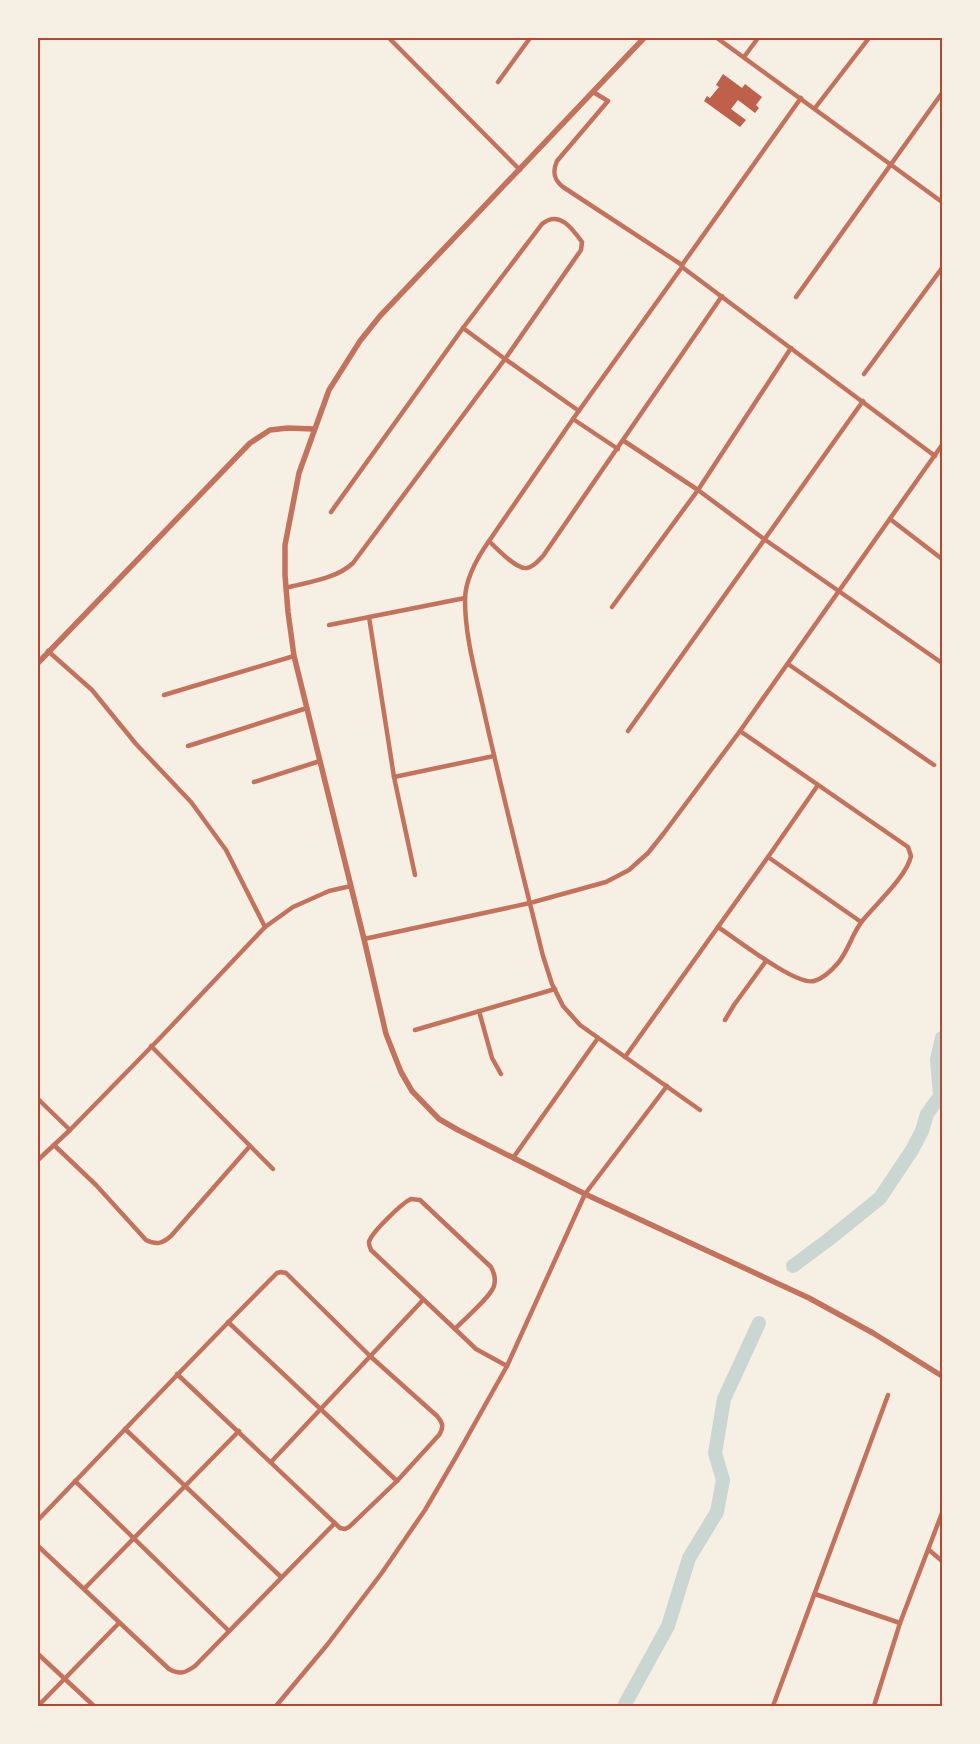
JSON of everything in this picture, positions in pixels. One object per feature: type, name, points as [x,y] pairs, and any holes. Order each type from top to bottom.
[{"type":"street","points":[[498,82],[530,38]]},
{"type":"street","points":[[644,38],[400,294],[360,341],[329,390],[299,473],[285,546],[286,588],[294,656],[386,1034],[401,1072],[412,1091],[439,1119],[585,1194],[810,1298],[873,1333],[942,1376]]},
{"type":"street","points":[[717,38],[942,202]]},
{"type":"street","points":[[744,57],[758,38]]},
{"type":"street","points":[[815,108],[868,38]]},
{"type":"street","points":[[392,39],[520,170]]},
{"type":"street","points":[[593,92],[608,101],[557,162],[554,171],[556,181],[682,266],[935,456]]},
{"type":"street","points":[[796,297],[942,93]]},
{"type":"street","points":[[700,1110],[580,1025],[564,1006],[555,989],[543,956],[494,756],[469,644],[464,598],[470,575],[488,541],[801,98]]},
{"type":"street","points":[[286,588],[336,574],[346,570],[353,563],[505,359],[581,250],[582,242],[566,223],[557,218],[542,224],[463,328],[331,512]]},
{"type":"street","points":[[864,374],[942,268]]},
{"type":"street","points":[[488,541],[518,566],[526,569],[533,566],[543,556],[624,441],[722,296]]},
{"type":"street","points":[[463,328],[579,411]]},
{"type":"street","points":[[612,607],[698,490],[791,348]]},
{"type":"street","points":[[628,731],[863,401]]},
{"type":"street","points":[[573,419],[618,449]]},
{"type":"street","points":[[38,663],[250,443],[270,430],[288,428],[314,429]]},
{"type":"street","points":[[624,441],[698,490],[764,539],[942,663]]},
{"type":"street","points":[[364,939],[530,903],[606,882],[629,870],[659,840],[740,731],[942,446]]},
{"type":"street","points":[[890,519],[942,559]]},
{"type":"street","points":[[329,625],[464,598]]},
{"type":"street","points":[[369,617],[394,777],[415,875]]},
{"type":"street","points":[[48,651],[92,690],[136,744],[191,802],[226,850],[265,927]]},
{"type":"street","points":[[164,695],[294,656]]},
{"type":"street","points":[[788,664],[934,765]]},
{"type":"street","points":[[188,746],[307,708]]},
{"type":"street","points":[[718,927],[766,961],[801,981],[812,982],[823,977],[837,965],[848,950],[861,922],[910,862],[911,852],[908,847],[740,731]]},
{"type":"street","points":[[394,777],[494,756]]},
{"type":"street","points":[[254,782],[320,761]]},
{"type":"street","points":[[625,1057],[818,785]]},
{"type":"street","points":[[768,858],[861,922]]},
{"type":"street","points":[[38,1160],[70,1130],[265,927],[293,907],[329,891],[351,886]]},
{"type":"street","points":[[726,1020],[734,1005],[766,961]]},
{"type":"street","points":[[415,1030],[555,989]]},
{"type":"street","points":[[479,1012],[492,1058],[502,1074]]},
{"type":"street","points":[[513,1158],[598,1038]]},
{"type":"street","points":[[151,1046],[273,1169]]},
{"type":"street","points":[[276,1706],[382,1574],[430,1502],[507,1366],[585,1194],[667,1086]]},
{"type":"street","points":[[38,1099],[70,1130]]},
{"type":"street","points":[[54,1145],[96,1185],[146,1240],[153,1244],[166,1241],[172,1236],[250,1146]]},
{"type":"street","points":[[455,1329],[489,1294],[494,1284],[494,1274],[491,1267],[420,1200],[411,1199],[402,1204],[374,1234],[369,1246],[371,1250],[476,1349],[507,1366]]},
{"type":"street","points":[[38,1520],[124,1429],[177,1374],[276,1273],[286,1273],[370,1356],[437,1416],[442,1423],[442,1428],[439,1435],[397,1481],[349,1527],[345,1529],[340,1528],[177,1374]]},
{"type":"street","points":[[270,1462],[423,1300]]},
{"type":"street","points":[[228,1322],[397,1481]]},
{"type":"street","points":[[773,1706],[888,1395]]},
{"type":"street","points":[[124,1429],[281,1577]]},
{"type":"street","points":[[84,1589],[239,1431]]},
{"type":"street","points":[[75,1481],[229,1631]]},
{"type":"street","points":[[874,1706],[900,1623],[942,1513]]},
{"type":"street","points":[[38,1546],[169,1668],[176,1673],[182,1673],[195,1666],[335,1523]]},
{"type":"street","points":[[929,1550],[942,1561]]},
{"type":"street","points":[[815,1594],[900,1623]]},
{"type":"street","points":[[38,1706],[119,1623]]},
{"type":"street","points":[[38,1654],[94,1706]]},
{"type":"building","points":[[723,74],[742,88],[745,84],[762,97],[756,105],[759,108],[755,113],[738,100],[731,109],[746,120],[740,127],[704,101],[707,96],[710,98],[719,87],[716,85]]},
{"type":"waterway","points":[[793,1266],[880,1198],[912,1150],[922,1131],[927,1114],[940,1096],[937,1059],[942,1038]]},
{"type":"waterway","points":[[624,1706],[668,1626],[689,1558],[717,1512],[723,1480],[715,1453],[724,1399],[759,1323]]}]
